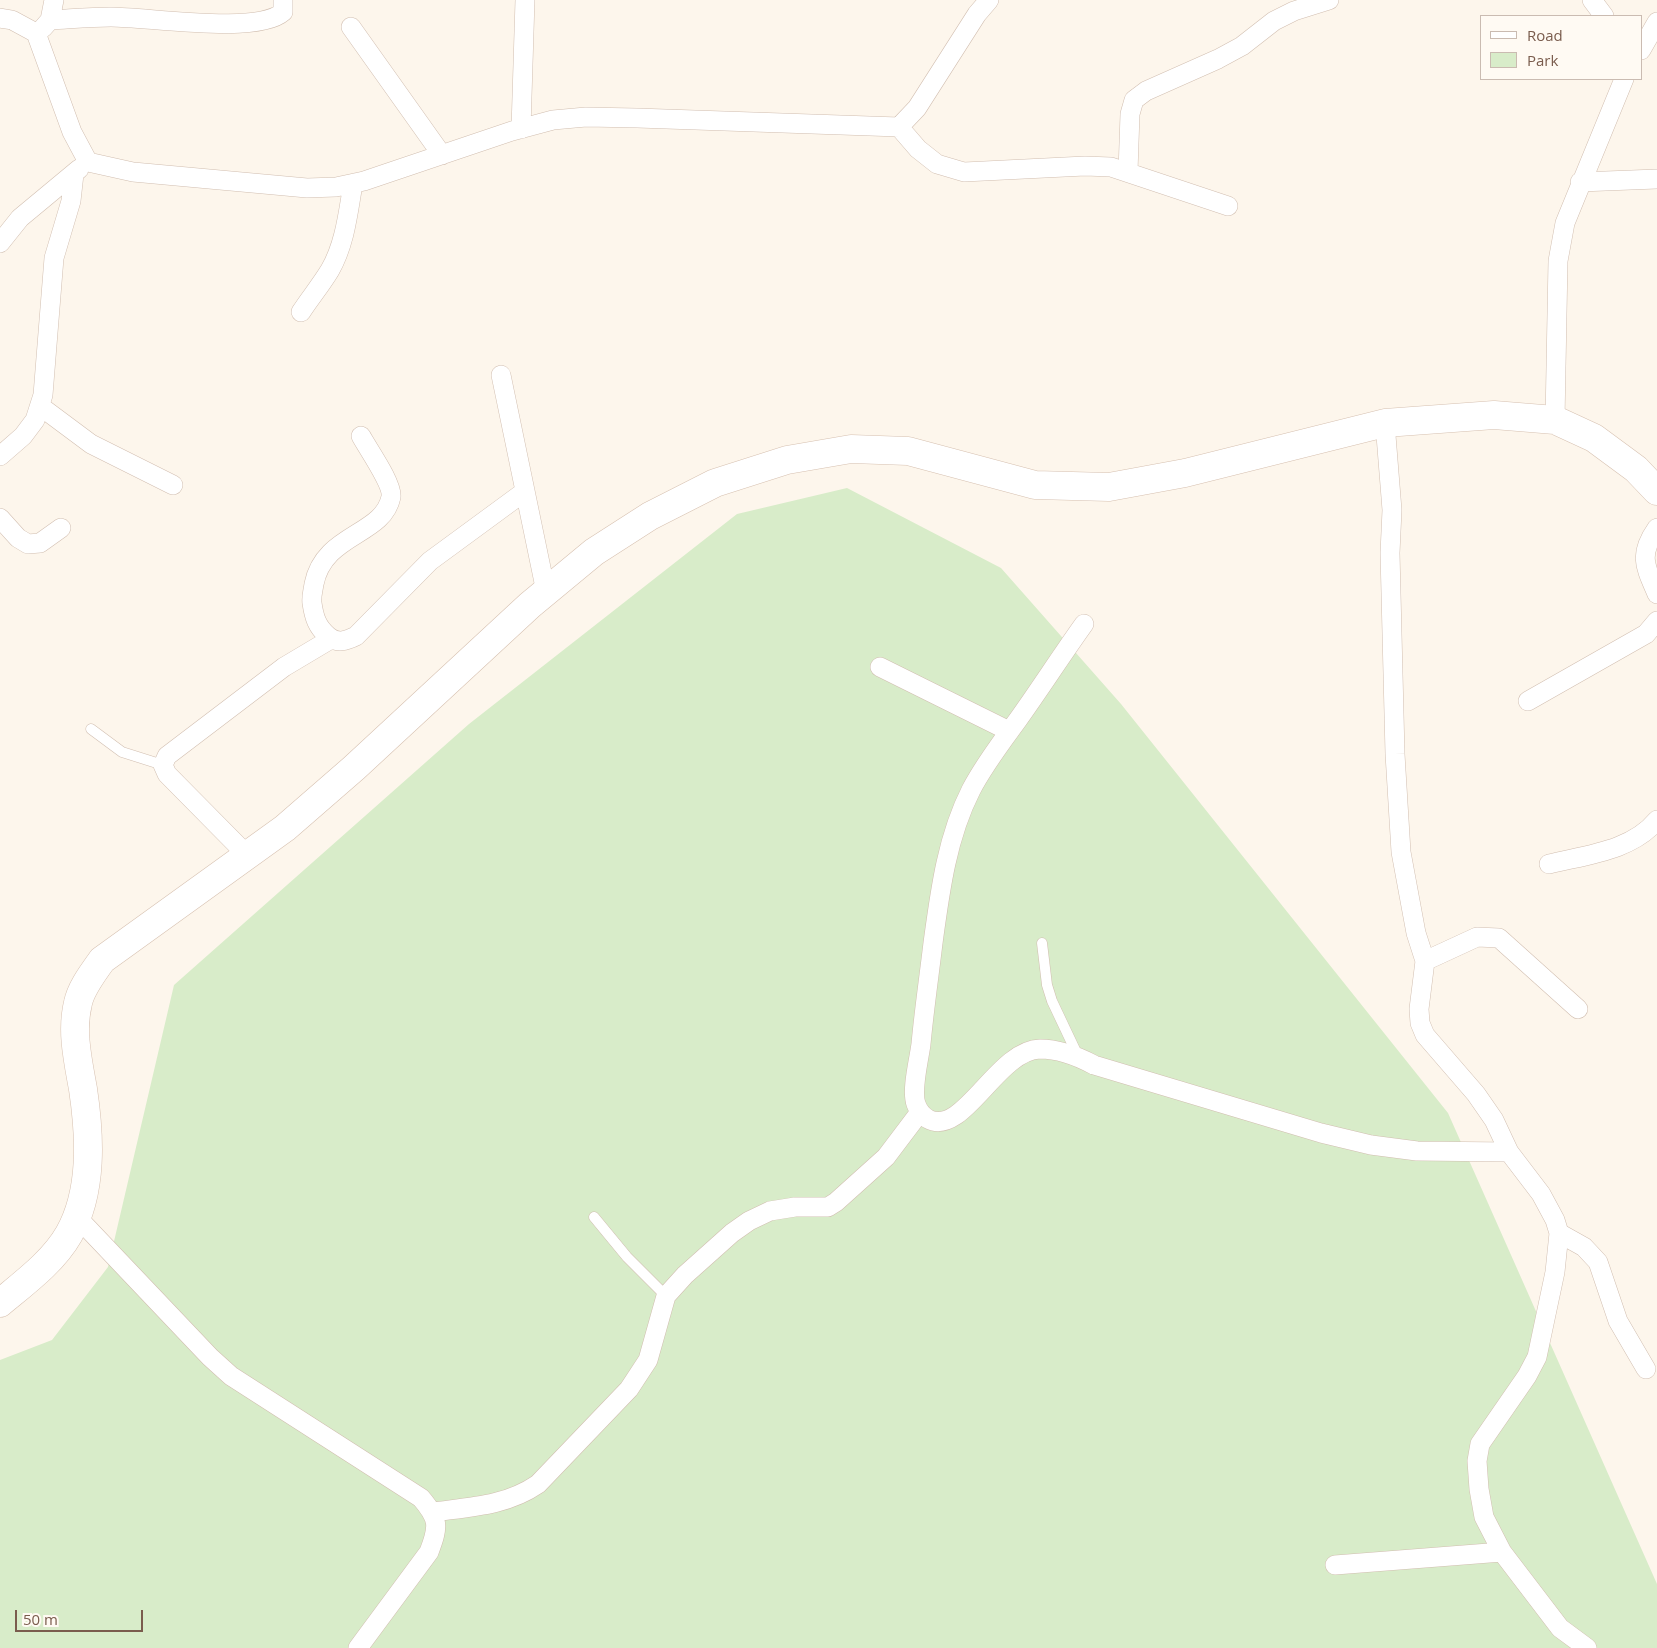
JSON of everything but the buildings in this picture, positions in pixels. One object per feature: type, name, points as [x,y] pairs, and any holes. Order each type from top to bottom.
[{"type":"main road","points":[[0,1303],[42,1267],[68,1236],[77,1217],[86,1186],[88,1154],[75,1025],[78,1002],[90,976],[102,960],[285,828],[354,768],[546,592],[594,552],[650,516],[715,483],[787,460],[851,449],[908,451],[1035,485],[1109,487],[1185,473],[1385,424],[1494,415],[1555,420],[1594,438],[1636,469],[1657,491]]},
{"type":"street","points":[[36,33],[50,20],[54,0]]},
{"type":"street","points":[[50,20],[111,17],[231,23],[265,21],[276,18],[283,12],[283,0]]},
{"type":"street","points":[[521,129],[525,0]]},
{"type":"street","points":[[899,127],[917,108],[977,14],[989,0]]},
{"type":"street","points":[[1128,172],[1130,114],[1134,100],[1146,91],[1242,46],[1274,21],[1294,11],[1329,0]]},
{"type":"street","points":[[1592,0],[1603,15]]},
{"type":"street","points":[[0,18],[19,22],[36,33],[72,132],[81,168],[54,258],[43,395],[40,406],[35,420],[23,436],[0,456]]},
{"type":"street","points":[[1642,48],[1657,22]]},
{"type":"street","points":[[352,28],[442,155]]},
{"type":"street","points":[[1555,420],[1558,261],[1565,222],[1624,80]]},
{"type":"street","points":[[0,243],[20,218],[81,168],[307,188],[336,187],[353,184],[553,120],[586,117],[899,127],[918,149],[937,164],[964,172],[1085,166],[1111,167],[1228,206]]},
{"type":"street","points":[[1580,182],[1657,179]]},
{"type":"street","points":[[301,312],[330,270],[338,252],[346,227],[353,184]]},
{"type":"street","points":[[501,375],[546,592]]},
{"type":"street","points":[[40,406],[91,444],[173,485]]},
{"type":"street","points":[[1385,424],[1392,510],[1390,553],[1395,754],[1401,852],[1416,933],[1425,961],[1419,1009],[1420,1023],[1424,1035],[1476,1094],[1494,1120],[1509,1152],[1541,1194],[1555,1220],[1559,1233],[1556,1272],[1537,1357],[1527,1376],[1492,1423],[1480,1444],[1478,1452],[1478,1489],[1484,1517],[1502,1552],[1560,1628],[1587,1648]]},
{"type":"street","points":[[361,436],[388,482],[392,494],[389,503],[378,518],[325,556],[316,571],[311,599],[314,616],[320,630],[331,639],[344,642],[356,636],[430,561],[524,492]]},
{"type":"street","points":[[0,518],[18,538],[28,544],[40,543],[61,528]]},
{"type":"street","points":[[1657,528],[1648,540],[1644,553],[1645,567],[1657,594]]},
{"type":"street","points":[[1528,701],[1646,634],[1657,620]]},
{"type":"street","points":[[1084,624],[1009,731],[971,790],[954,833],[941,886],[915,1095],[920,1112],[928,1119],[938,1122],[954,1118],[966,1109],[997,1072],[1020,1054],[1040,1049],[1078,1056],[1094,1065],[1195,1096],[1371,1145],[1417,1151],[1509,1152]]},
{"type":"street","points":[[248,856],[167,774],[163,766],[167,756],[269,678],[331,639]]},
{"type":"street","points":[[880,668],[1009,731]]},
{"type":"street","points":[[1549,864],[1635,840],[1648,831],[1657,820]]},
{"type":"street","points":[[1425,961],[1476,937],[1499,938],[1578,1009]]},
{"type":"street","points":[[433,1512],[504,1502],[521,1496],[538,1484],[629,1389],[648,1360],[666,1296],[685,1275],[732,1233],[749,1221],[770,1212],[795,1207],[828,1207],[836,1202],[886,1157],[920,1112]]},
{"type":"street","points":[[77,1217],[210,1357],[231,1376],[421,1498],[433,1512],[436,1529],[429,1552],[364,1645]]},
{"type":"street","points":[[1559,1233],[1584,1247],[1598,1262],[1618,1321],[1646,1369]]},
{"type":"street","points":[[1335,1564],[1502,1552]]},
{"type":"lane","points":[[91,729],[122,752],[163,766]]},
{"type":"lane","points":[[1042,943],[1047,985],[1052,1001],[1078,1056]]},
{"type":"lane","points":[[594,1217],[627,1257],[666,1296]]},
{"type":"green space","points":[[847,488],[1001,568],[1121,704],[1448,1113],[1657,1584],[1657,1648],[0,1648],[0,1360],[52,1340],[108,1267],[174,985],[469,724],[737,514]]}]
